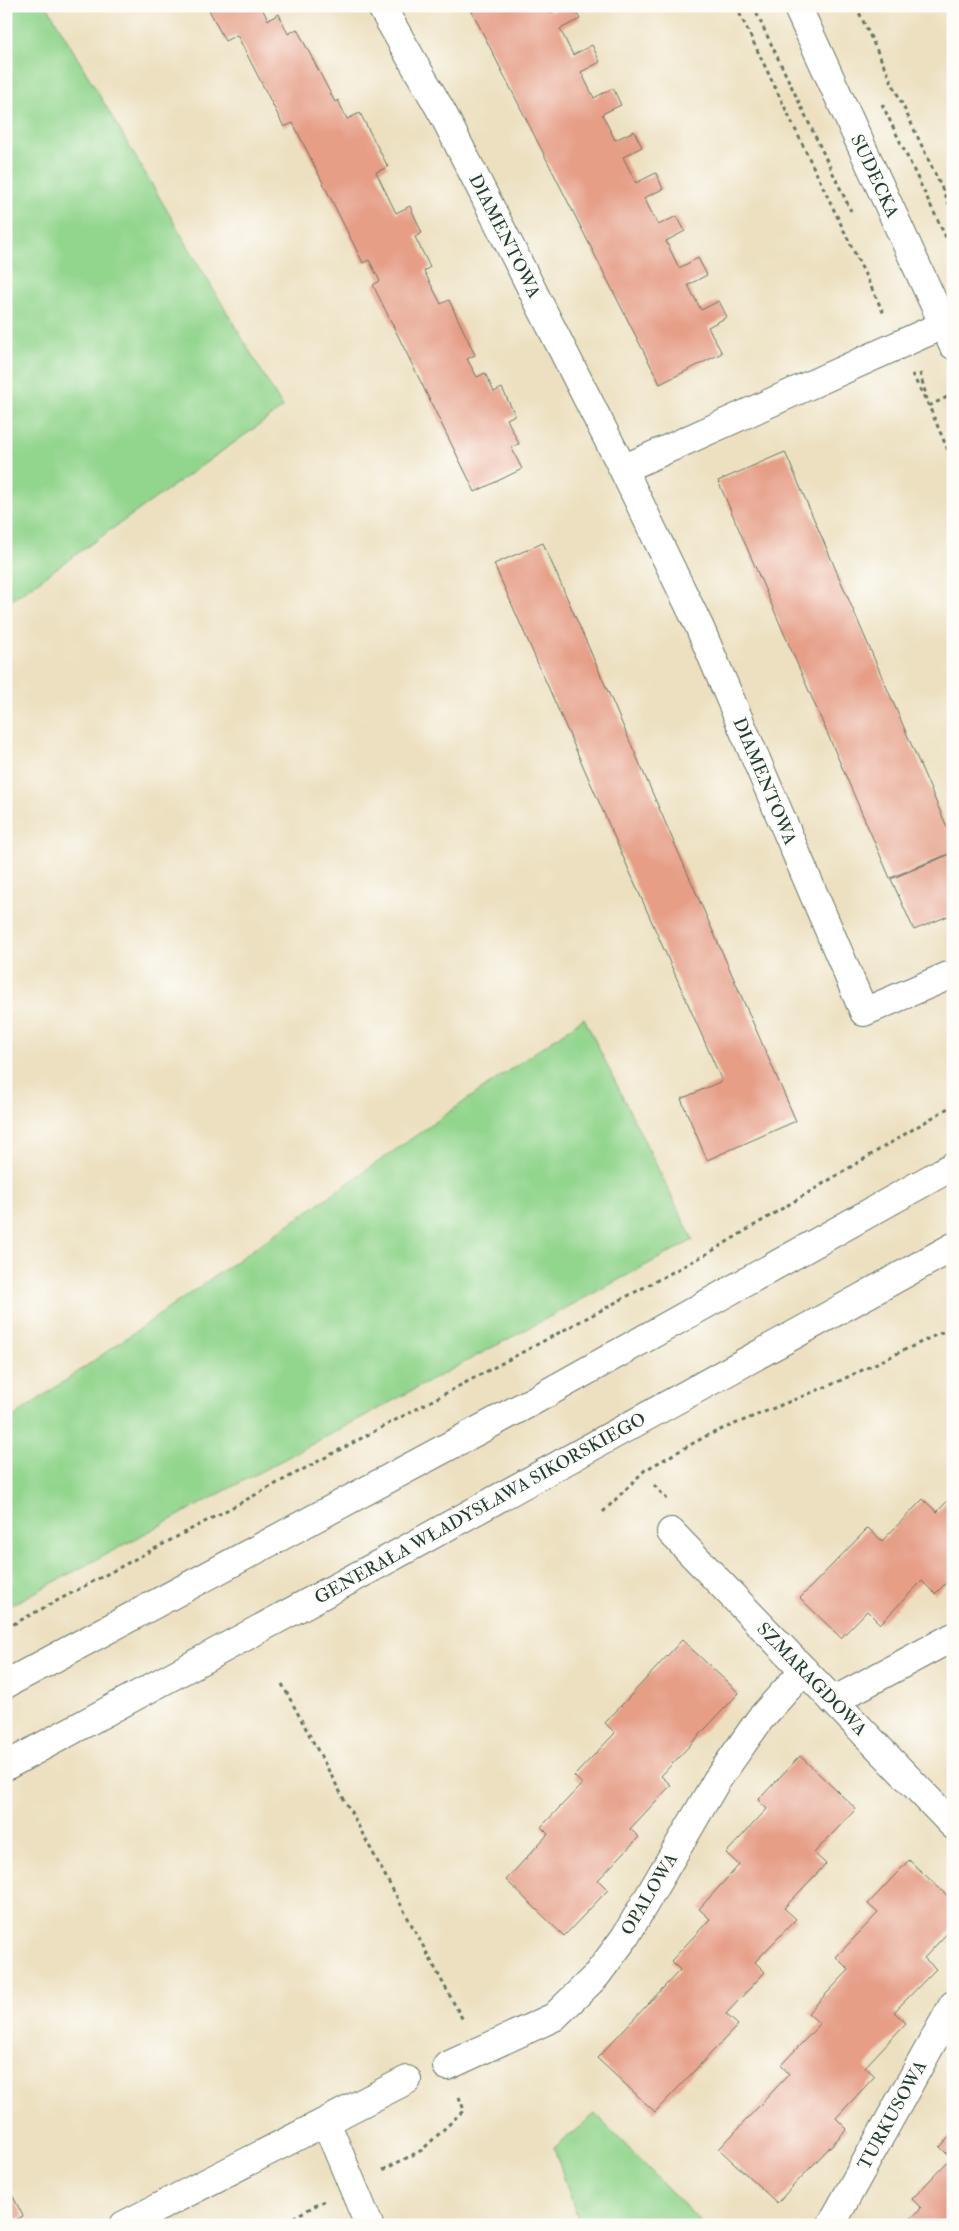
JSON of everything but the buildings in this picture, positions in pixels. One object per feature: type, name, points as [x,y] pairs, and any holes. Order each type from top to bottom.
[{"type":"street","name":"DIAMENTOWA","points":[[381,6],[444,114],[623,469],[699,626],[864,1012],[948,976]]},
{"type":"street","name":"SUDECKA","points":[[797,6],[948,335]]},
{"type":"street","points":[[623,469],[904,342],[948,335]]},
{"type":"street","points":[[6,1684],[533,1401],[949,1166]]},
{"type":"street","name":"GENERAŁA WŁADYSŁAWA SIKORSKIEGO","points":[[6,1766],[375,1566],[953,1247]]},
{"type":"street","name":"SZMARAGDOWA","points":[[671,1532],[953,1825]]},
{"type":"street","points":[[833,1701],[953,1637]]},
{"type":"street","name":"OPALOWA","points":[[447,2066],[554,2016],[596,1976],[624,1937],[717,1780],[760,1719],[804,1670]]},
{"type":"street","name":"TURKUSOWA","points":[[831,2225],[953,2005]]},
{"type":"street","points":[[124,2225],[407,2080]]},
{"type":"street","points":[[326,2122],[369,2225]]},
{"type":"path","points":[[736,6],[904,342],[953,462]]},
{"type":"path","points":[[753,6],[856,220]]},
{"type":"path","points":[[856,6],[953,212]]},
{"type":"path","points":[[881,102],[953,252]]},
{"type":"path","points":[[904,342],[929,406]]},
{"type":"path","points":[[929,406],[953,394]]},
{"type":"path","points":[[6,1628],[712,1251],[953,1105]]},
{"type":"path","points":[[604,1512],[645,1470],[708,1435],[835,1383],[953,1328]]},
{"type":"path","points":[[282,1684],[480,2051]]},
{"type":"path","points":[[279,2225],[422,2150],[464,2110],[447,2066]]},
{"type":"green space","points":[[6,6],[47,6],[283,408],[6,604]]},
{"type":"green space","points":[[584,1018],[693,1240],[6,1608],[6,1422]]},
{"type":"green space","points":[[595,2114],[704,2225],[580,2225],[554,2148]]}]
